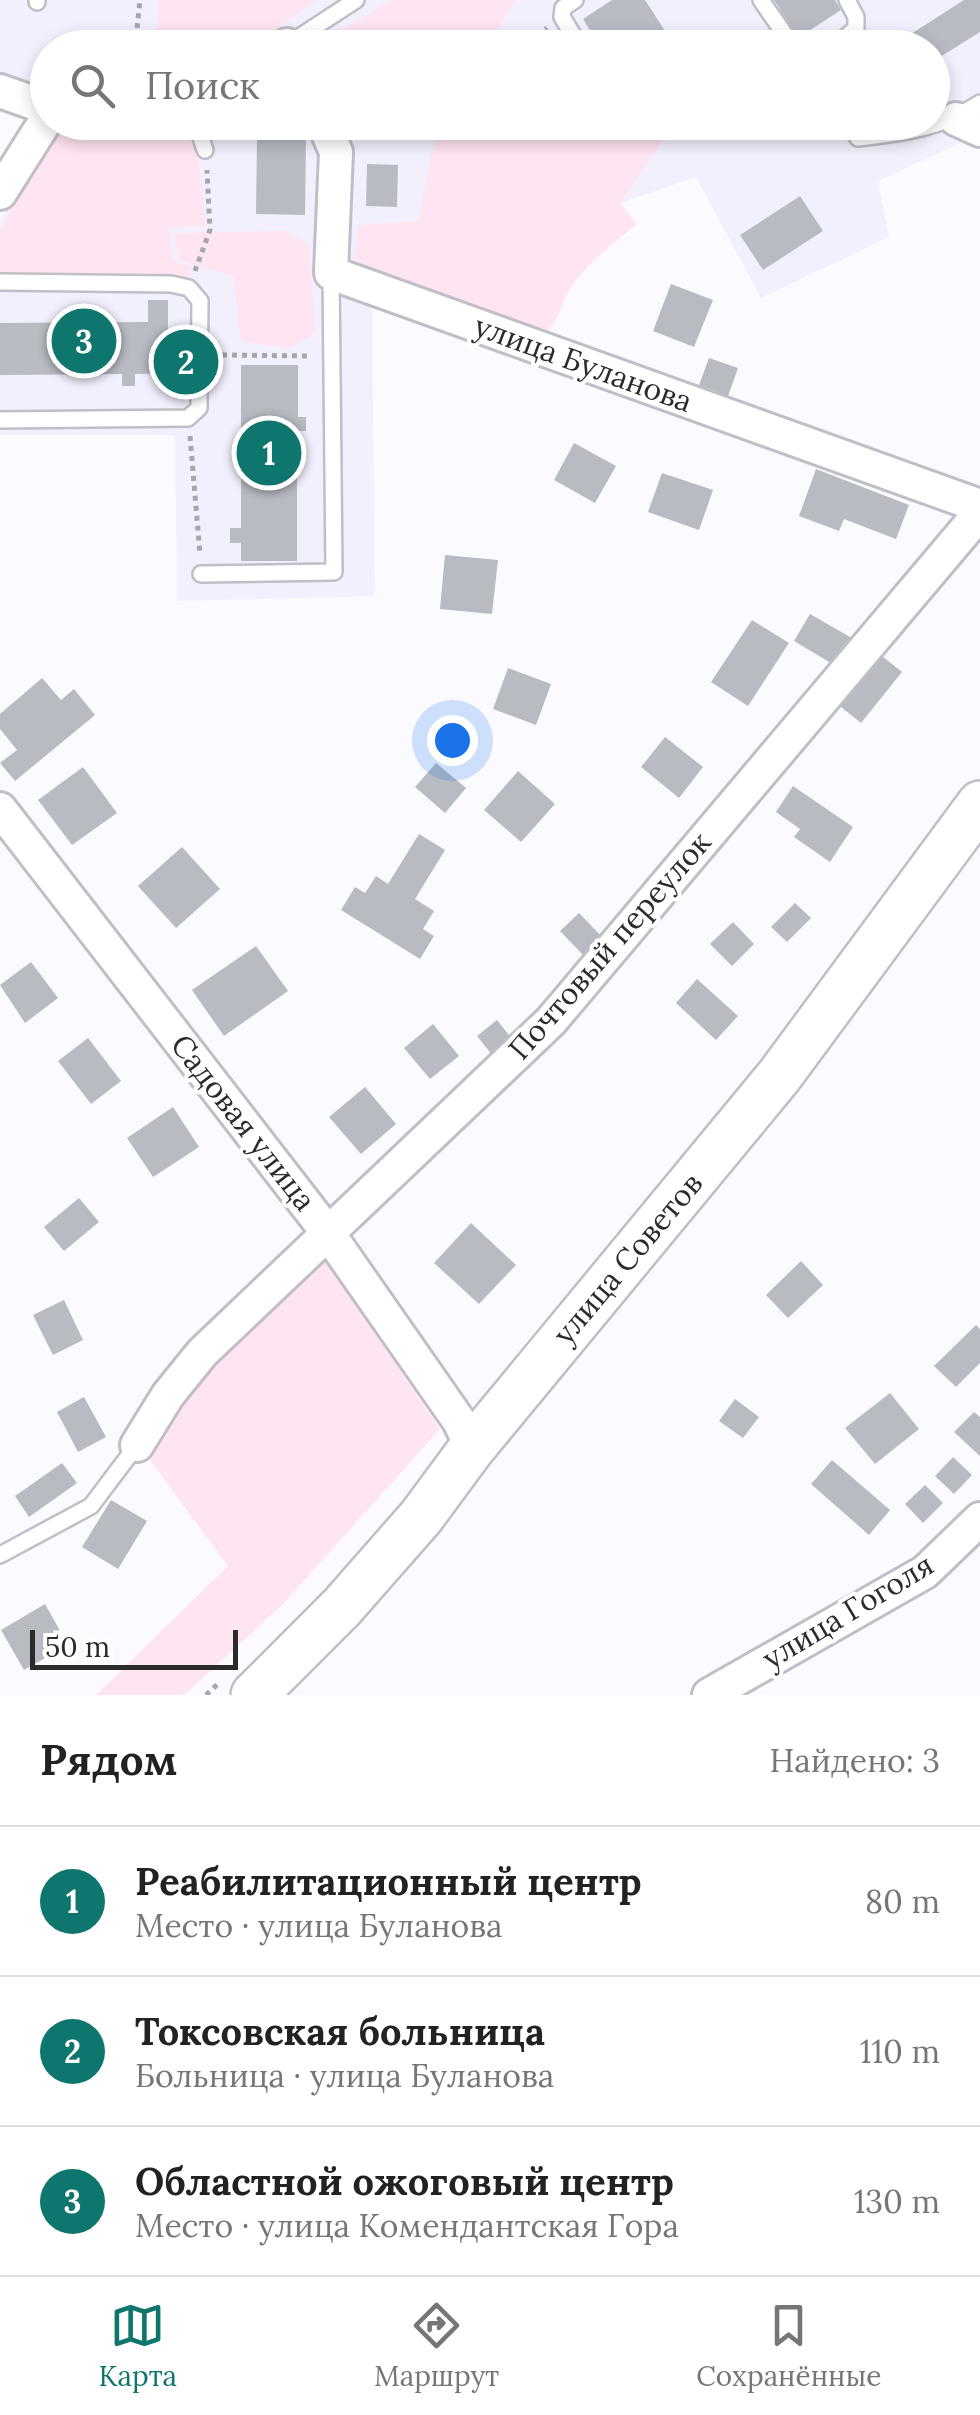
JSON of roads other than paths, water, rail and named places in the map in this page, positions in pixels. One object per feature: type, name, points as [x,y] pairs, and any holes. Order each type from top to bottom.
[{"type":"main road","name":"улица Советов","points":[[254,1695],[410,1530],[472,1448],[780,1075],[980,804]]},
{"type":"street","points":[[0,91],[30,102]]},
{"type":"street","points":[[0,192],[33,140]]},
{"type":"street","points":[[331,140],[336,152],[331,273]]},
{"type":"street","name":"улица Буланова","points":[[331,273],[980,510]]},
{"type":"street","name":"Почтовый переулок","points":[[137,1446],[168,1395],[202,1353],[551,1021],[980,510]]},
{"type":"street","name":"Садовая улица","points":[[0,809],[328,1233],[459,1421],[472,1448]]},
{"type":"street","name":"улица Гоголя","points":[[709,1695],[925,1572],[980,1519]]},
{"type":"lane","points":[[570,30],[562,17],[564,8],[575,0]]},
{"type":"lane","points":[[761,0],[782,30]]},
{"type":"lane","points":[[846,0],[856,17],[854,30]]},
{"type":"lane","points":[[310,30],[350,2]]},
{"type":"lane","points":[[202,140],[205,150]]},
{"type":"lane","points":[[201,574],[334,572],[331,273]]},
{"type":"lane","points":[[0,282],[170,284],[190,288],[200,301],[199,408],[188,418],[0,420]]},
{"type":"lane","points":[[0,1555],[90,1506],[137,1446]]},
{"type":"place","name":"Областной ожоговый центр","points":[[84,341]]},
{"type":"place","name":"Токсовская больница","points":[[186,362]]},
{"type":"place","name":"Реабилитационный центр","points":[[269,453]]}]
